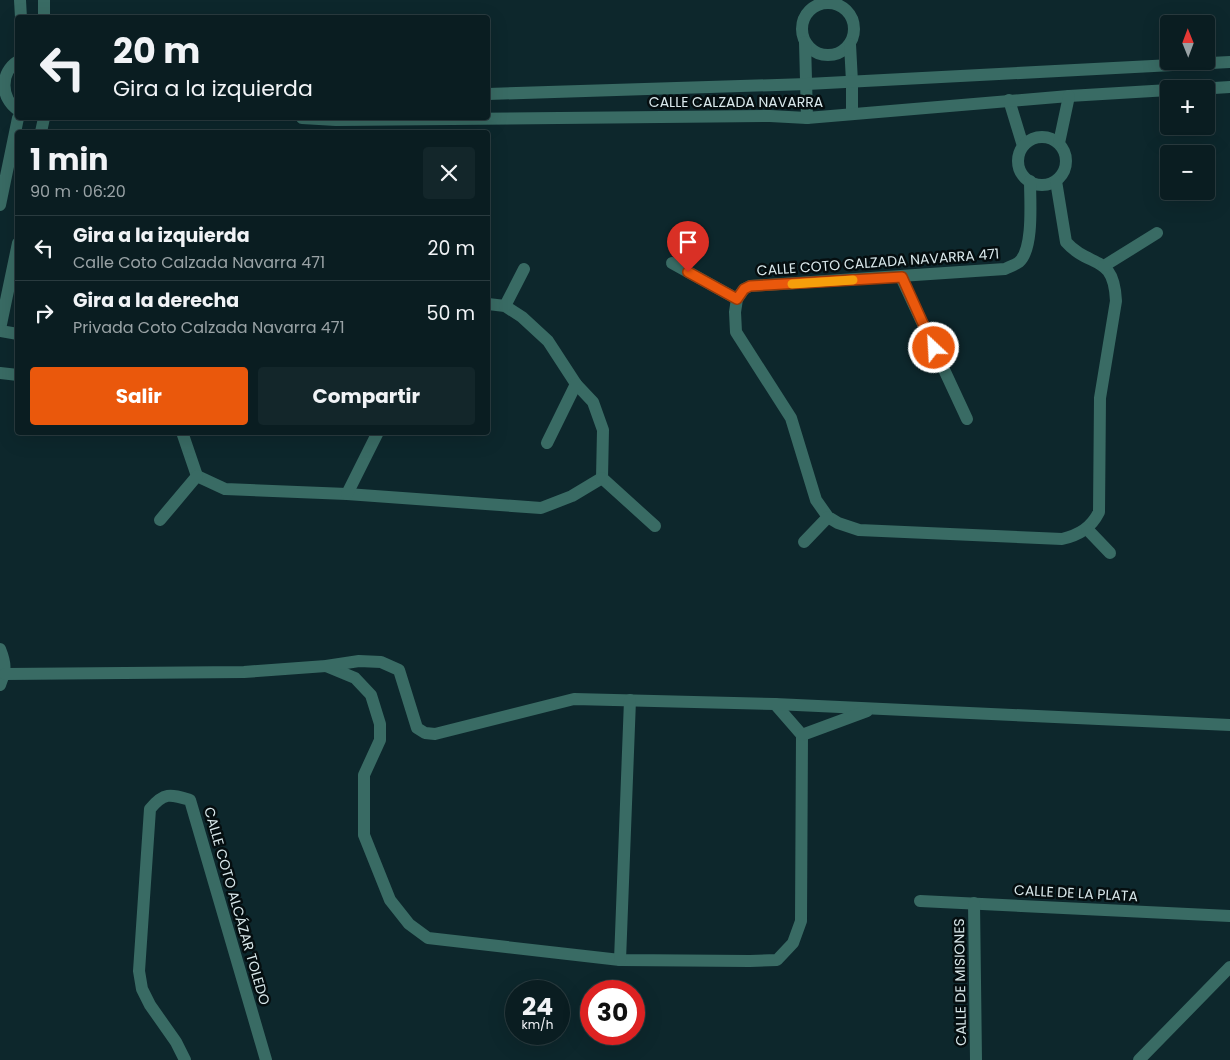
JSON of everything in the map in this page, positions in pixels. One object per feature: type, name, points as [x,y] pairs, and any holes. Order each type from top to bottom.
[{"type":"street","points":[[20,0],[21,15]]},
{"type":"street","points":[[44,0],[44,15]]},
{"type":"street","points":[[829,3],[843,4],[851,15],[854,25],[854,35],[850,44],[843,51],[833,55],[825,55],[810,48],[803,34],[808,6],[829,3]]},
{"type":"street","points":[[806,42],[807,118]]},
{"type":"street","points":[[850,44],[852,114]]},
{"type":"street","name":"CALLE CALZADA NAVARRA","points":[[490,94],[807,84],[1230,62]]},
{"type":"street","points":[[15,63],[3,70],[2,96],[15,107]]},
{"type":"street","points":[[1215,88],[1230,87]]},
{"type":"street","name":"CALLE CALZADA NAVARRA","points":[[490,119],[760,116],[807,118],[1009,100],[1160,91]]},
{"type":"street","points":[[1059,143],[1069,96]]},
{"type":"street","points":[[1009,100],[1023,146],[1018,161],[1024,176],[1038,184],[1056,181],[1064,171],[1066,164],[1066,156],[1059,143],[1052,138],[1036,137],[1023,146]]},
{"type":"street","points":[[0,204],[15,132]]},
{"type":"street","name":"CALLE COTO CALZADA NAVARRA 471","points":[[737,299],[744,289],[750,286],[1005,269],[1019,262],[1026,251],[1029,238],[1030,181]]},
{"type":"street","points":[[672,264],[737,299],[735,312],[736,332],[791,418],[816,500],[828,517],[838,523],[859,530],[1062,539],[1087,529],[1094,522],[1099,512],[1100,398],[1116,301],[1116,285],[1111,273],[1104,266],[1072,249],[1066,242],[1056,181]]},
{"type":"street","points":[[1104,266],[1157,233]]},
{"type":"street","points":[[15,258],[0,330],[15,333]]},
{"type":"street","points":[[505,306],[524,269]]},
{"type":"street","points":[[902,277],[967,419]]},
{"type":"street","points":[[490,304],[505,306],[522,317],[548,341],[576,384],[593,402],[603,430],[602,478],[655,526]]},
{"type":"street","points":[[0,373],[15,375]]},
{"type":"street","points":[[547,443],[576,384]]},
{"type":"street","points":[[185,435],[197,476],[225,489],[347,494],[541,508],[572,496],[602,478]]},
{"type":"street","points":[[347,494],[376,435]]},
{"type":"street","points":[[160,520],[197,476]]},
{"type":"street","points":[[804,542],[828,517]]},
{"type":"street","points":[[1087,529],[1110,553]]},
{"type":"street","points":[[0,649],[5,662],[2,679],[244,672],[326,666],[359,661],[381,662],[399,670],[417,728],[425,733],[435,734],[574,699],[775,704],[1230,725]]},
{"type":"street","points":[[326,666],[355,678],[371,695],[380,724],[380,740],[364,775],[364,835],[390,900],[409,924],[428,938],[620,960],[777,960],[794,943],[801,921],[802,735],[775,704]]},
{"type":"street","points":[[620,960],[630,700]]},
{"type":"street","points":[[802,735],[874,709]]},
{"type":"street","name":"CALLE COTO ALCÁZAR TOLEDO","points":[[185,1060],[176,1042],[150,1005],[142,989],[139,971],[150,809],[160,797],[173,794],[190,800],[266,1060]]},
{"type":"street","name":"CALLE DE LA PLATA","points":[[920,901],[1230,916]]},
{"type":"street","name":"CALLE DE MISIONES","points":[[974,904],[976,1060]]},
{"type":"street","points":[[1139,1060],[1230,967]]},
{"type":"slow traffic","points":[[792,284],[853,280]]},
{"type":"route","points":[[688,272],[737,299],[744,289],[750,286],[902,277],[934,348]]}]
